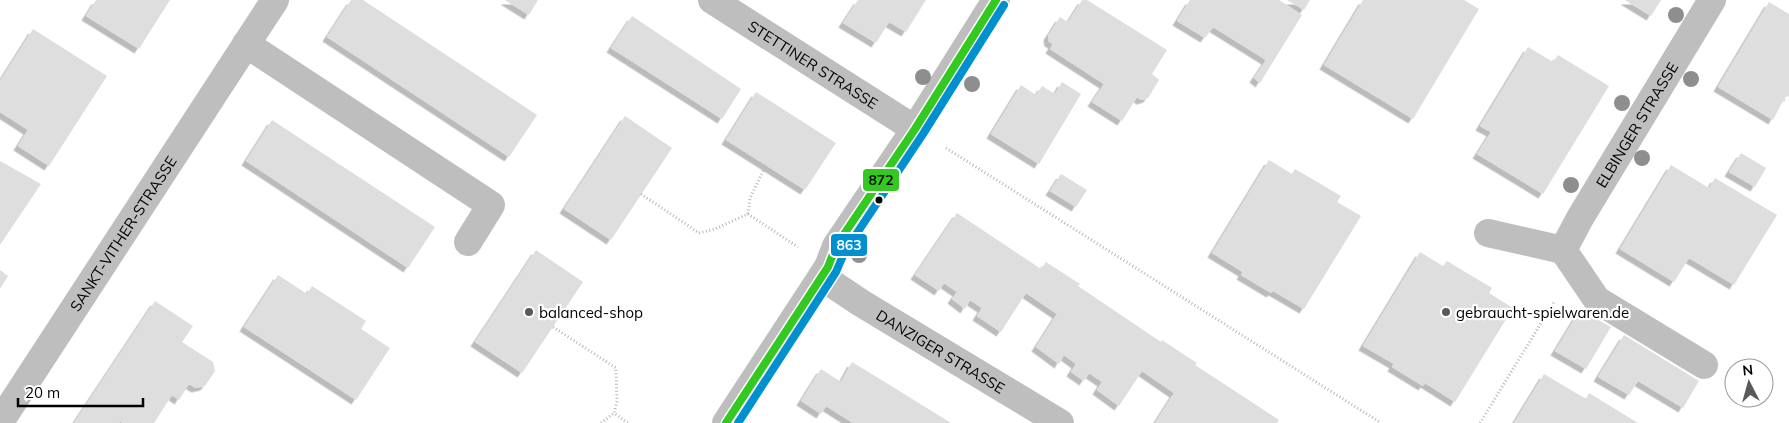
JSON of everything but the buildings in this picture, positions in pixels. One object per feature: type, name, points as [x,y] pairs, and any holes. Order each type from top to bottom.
[{"type":"street","name":"SANKT-VITHER-STRASSE","points":[[0,422],[275,0]]},
{"type":"street","name":"STETTINER STRASSE","points":[[712,0],[915,129]]},
{"type":"street","points":[[726,423],[825,272],[836,246],[915,129],[996,0]]},
{"type":"street","name":"ELBINGER STRASSE","points":[[1563,250],[1580,218],[1712,0]]},
{"type":"street","points":[[246,44],[492,205],[468,242]]},
{"type":"street","points":[[1488,233],[1563,250],[1597,300],[1704,365]]},
{"type":"street","name":"DANZIGER STRASSE","points":[[825,272],[861,303],[1060,423]]},
{"type":"path","points":[[951,151],[1381,423]]},
{"type":"path","points":[[748,214],[750,198],[766,165]]},
{"type":"path","points":[[641,194],[699,233],[715,229],[748,214]]},
{"type":"path","points":[[748,214],[825,272]]},
{"type":"path","points":[[1480,423],[1558,295]]},
{"type":"path","points":[[553,328],[616,368],[617,401],[614,413],[601,423]]},
{"type":"path","points":[[614,413],[628,423]]},
{"type":"transit line","name":"872","points":[[726,423],[828,267],[836,246],[915,129],[996,0]]},
{"type":"transit line","name":"863","points":[[738,423],[836,272],[845,251],[923,134],[1004,5]]},
{"type":"place","name":"balanced-shop","points":[[529,312]]},
{"type":"place","name":"gebraucht-spielwaren.de","points":[[1446,312]]}]
